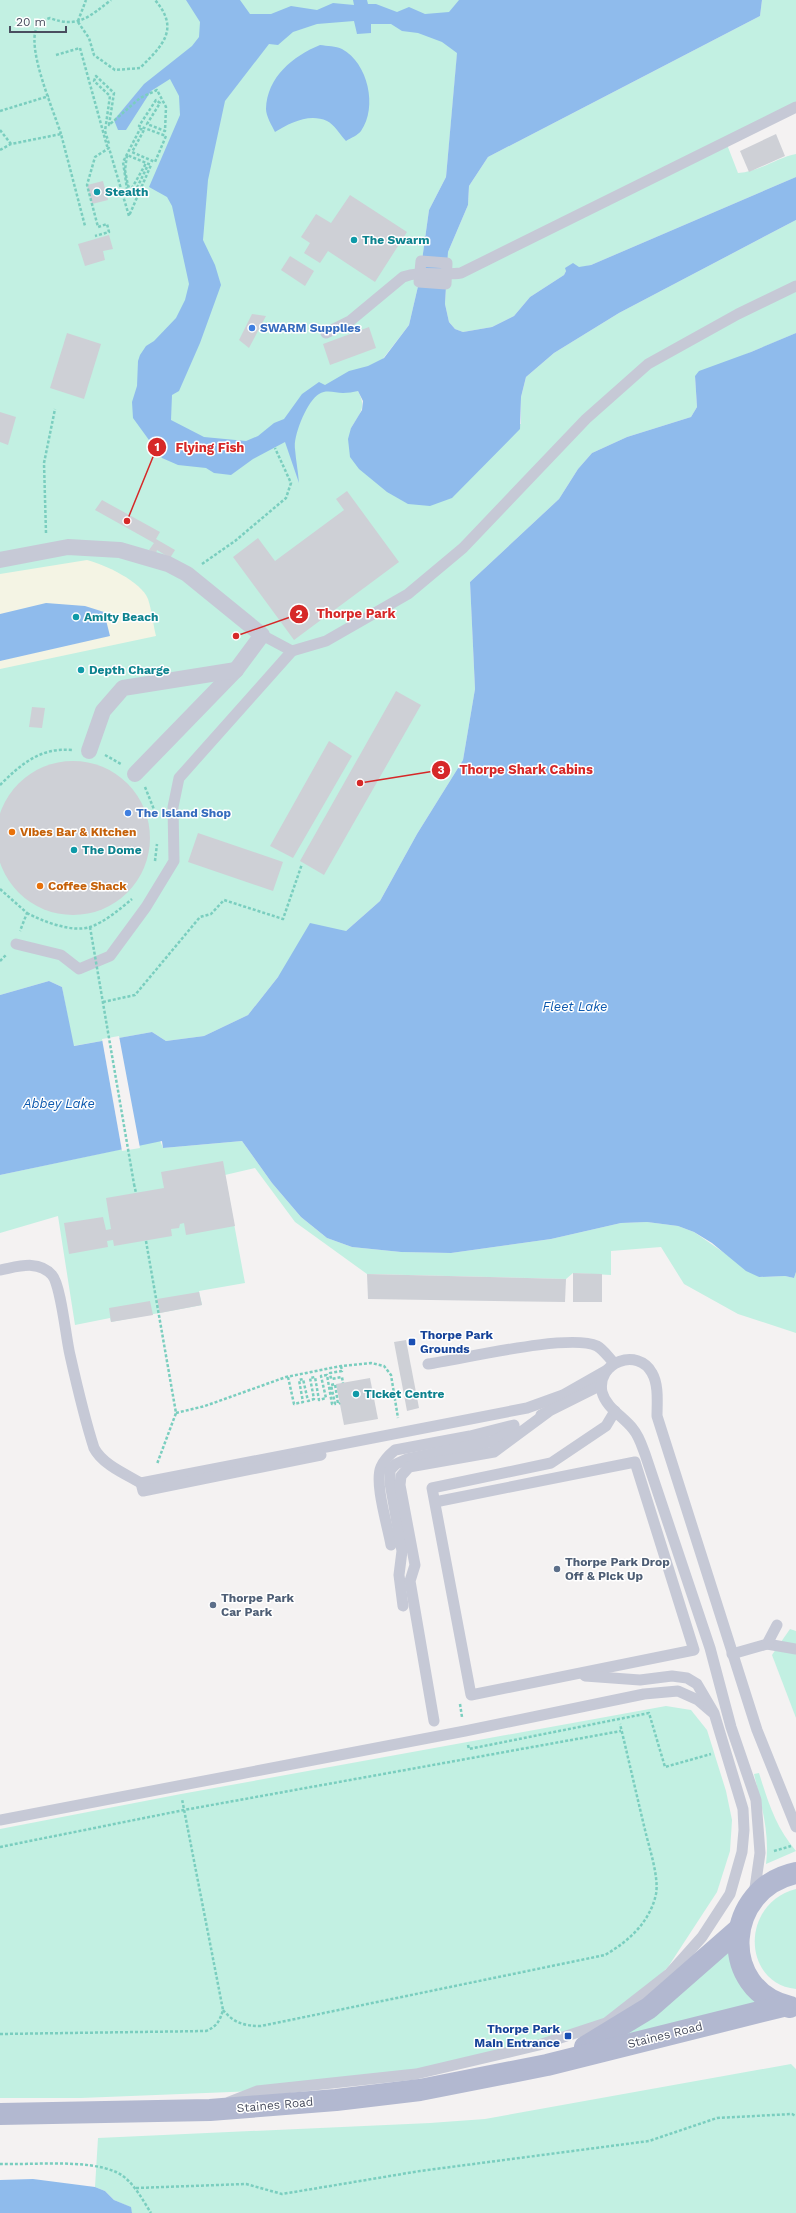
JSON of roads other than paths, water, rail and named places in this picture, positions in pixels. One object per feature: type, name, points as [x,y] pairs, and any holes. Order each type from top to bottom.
[{"type":"main road","points":[[790,2007],[766,1997],[753,1984],[743,1968],[738,1949],[738,1930],[754,1896],[766,1885],[780,1878],[796,1873]]},
{"type":"main road","name":"Staines Road","points":[[547,2065],[593,2044],[649,2008],[738,1930]]},
{"type":"main road","name":"Staines Road","points":[[0,2114],[210,2110],[336,2100],[420,2090],[547,2065],[790,2007]]},
{"type":"street","points":[[0,560],[68,547],[120,550],[168,564],[187,574],[262,635],[236,670],[135,774]]},
{"type":"street","points":[[89,751],[102,711],[123,688],[236,670]]},
{"type":"lane","points":[[447,275],[461,273],[796,107]]},
{"type":"lane","points":[[421,261],[447,263],[447,275],[446,284],[419,282],[421,261]]},
{"type":"lane","points":[[326,333],[350,321],[403,277],[411,273],[420,273]]},
{"type":"lane","points":[[18,940],[61,955],[79,969],[110,956],[146,907],[174,861],[173,807],[179,778],[292,651],[326,641],[408,594],[463,548],[586,418],[648,364],[738,314],[796,286]]},
{"type":"lane","points":[[262,635],[292,651]]},
{"type":"lane","points":[[0,1270],[27,1265],[41,1266],[53,1275],[58,1288],[70,1355],[94,1448],[96,1452],[118,1470],[142,1487],[502,1420],[527,1408],[563,1396],[622,1360],[640,1361],[653,1374],[656,1382],[658,1416],[732,1654],[757,1730],[796,1827]]},
{"type":"lane","points":[[428,1364],[559,1342],[582,1342],[598,1346],[610,1367]]},
{"type":"lane","points":[[610,1367],[602,1385],[605,1400],[634,1430],[645,1454],[710,1648],[731,1727],[756,1800],[760,1828],[760,1853],[754,1896]]},
{"type":"lane","points":[[403,1606],[399,1575],[402,1551],[390,1483],[390,1470],[396,1464],[407,1459],[494,1441],[602,1385]]},
{"type":"lane","points":[[142,1487],[157,1480],[527,1408]]},
{"type":"lane","points":[[435,1502],[635,1462],[694,1650],[471,1695],[432,1488],[552,1463],[606,1426],[615,1411]]},
{"type":"lane","points":[[434,1721],[410,1581],[415,1565],[400,1485],[401,1476],[409,1467],[494,1452],[548,1412]]},
{"type":"lane","points":[[391,1545],[378,1481],[380,1468],[388,1456],[395,1450],[470,1436],[529,1422]]},
{"type":"lane","points":[[767,1644],[777,1625]]},
{"type":"lane","points":[[732,1654],[767,1644],[796,1649]]},
{"type":"lane","points":[[210,2110],[257,2091],[416,2074],[539,2045],[606,2023],[670,1973],[702,1937],[730,1894],[742,1852],[743,1810],[714,1713],[698,1684],[687,1678],[672,1676],[640,1680],[571,1675]]},
{"type":"lane","points":[[0,1820],[179,1784],[465,1731],[663,1692],[678,1691],[698,1700],[731,1727]]},
{"type":"water","points":[[186,0],[240,0],[250,14],[271,14],[291,6],[317,10],[333,3],[354,5],[353,0],[367,0],[368,4],[376,4],[397,12],[409,7],[425,14],[449,12],[459,0],[762,0],[760,16],[488,157],[469,186],[468,205],[448,252],[445,304],[449,322],[455,329],[463,332],[492,327],[514,316],[530,297],[564,275],[566,271],[565,268],[573,263],[579,267],[591,265],[796,177],[796,220],[619,313],[554,353],[526,377],[521,397],[520,429],[452,498],[430,506],[408,504],[387,492],[359,469],[350,457],[348,439],[351,428],[362,410],[363,401],[358,391],[340,393],[328,391],[319,394],[310,404],[302,419],[295,443],[299,483],[285,442],[253,459],[231,475],[214,473],[206,468],[178,465],[162,458],[133,418],[132,402],[137,386],[138,361],[140,355],[146,346],[154,341],[176,318],[185,300],[189,284],[172,206],[167,197],[149,187],[180,115],[179,96],[170,79],[151,91],[126,130],[118,130],[114,120],[144,84],[192,46],[199,37],[200,22]],"holes":[[[354,21],[357,34],[371,33],[371,24],[391,24],[402,31],[418,33],[442,42],[457,53],[446,177],[429,210],[419,282],[409,325],[384,358],[368,366],[349,371],[325,385],[319,382],[302,394],[284,419],[274,423],[258,436],[246,441],[204,437],[171,420],[172,395],[179,391],[200,343],[221,285],[215,265],[203,240],[208,180],[225,101],[269,44],[278,45],[293,32],[317,24]]]},
{"type":"water","points":[[320,45],[340,48],[351,56],[358,64],[368,86],[369,110],[366,121],[360,132],[346,141],[327,121],[313,118],[293,122],[275,132],[267,115],[266,109],[268,98],[271,87],[276,78],[283,69],[300,55]]},
{"type":"water","name":"Fleet Lake","points":[[796,333],[796,1272],[794,1278],[785,1276],[759,1277],[746,1271],[712,1243],[694,1232],[678,1226],[647,1222],[621,1223],[551,1239],[451,1253],[401,1252],[352,1247],[327,1238],[301,1217],[272,1183],[242,1141],[163,1148],[162,1141],[0,1175],[0,995],[49,981],[62,987],[74,1046],[152,1032],[166,1041],[204,1036],[248,1015],[278,977],[310,923],[346,931],[380,901],[417,834],[463,760],[475,689],[470,582],[559,499],[578,469],[592,453],[627,437],[691,417],[697,407],[695,376],[699,371],[751,352]]},
{"type":"water","points":[[46,603],[85,606],[104,612],[110,636],[0,661],[0,614]]},
{"type":"water","points":[[33,2179],[95,2187],[105,2191],[114,2200],[131,2207],[132,2213],[0,2213],[0,2180]]},
{"type":"place","name":"Stealth","points":[[97,192]]},
{"type":"place","name":"The Swarm","points":[[354,240]]},
{"type":"place","name":"SWARM Supplies","points":[[252,328]]},
{"type":"place","name":"Flying Fish","points":[[127,521]]},
{"type":"place","name":"Amity Beach","points":[[76,617]]},
{"type":"place","name":"Thorpe Park","points":[[236,636]]},
{"type":"place","name":"Depth Charge","points":[[81,670]]},
{"type":"place","name":"Thorpe Shark Cabins","points":[[360,783]]},
{"type":"place","name":"The Island Shop","points":[[128,813]]},
{"type":"place","name":"Vibes Bar & Kitchen","points":[[12,832]]},
{"type":"place","name":"The Dome","points":[[74,850]]},
{"type":"place","name":"Coffee Shack","points":[[40,886]]},
{"type":"place","name":"Thorpe Park Grounds","points":[[412,1342]]},
{"type":"place","name":"Ticket Centre","points":[[356,1394]]},
{"type":"place","name":"Thorpe Park Drop Off & Pick Up","points":[[557,1569]]},
{"type":"place","name":"Thorpe Park Car Park","points":[[213,1605]]},
{"type":"place","name":"Thorpe Park Main Entrance","points":[[568,2036]]},
{"type":"water label","name":"Abbey Lake","points":[[59,1103]]}]
